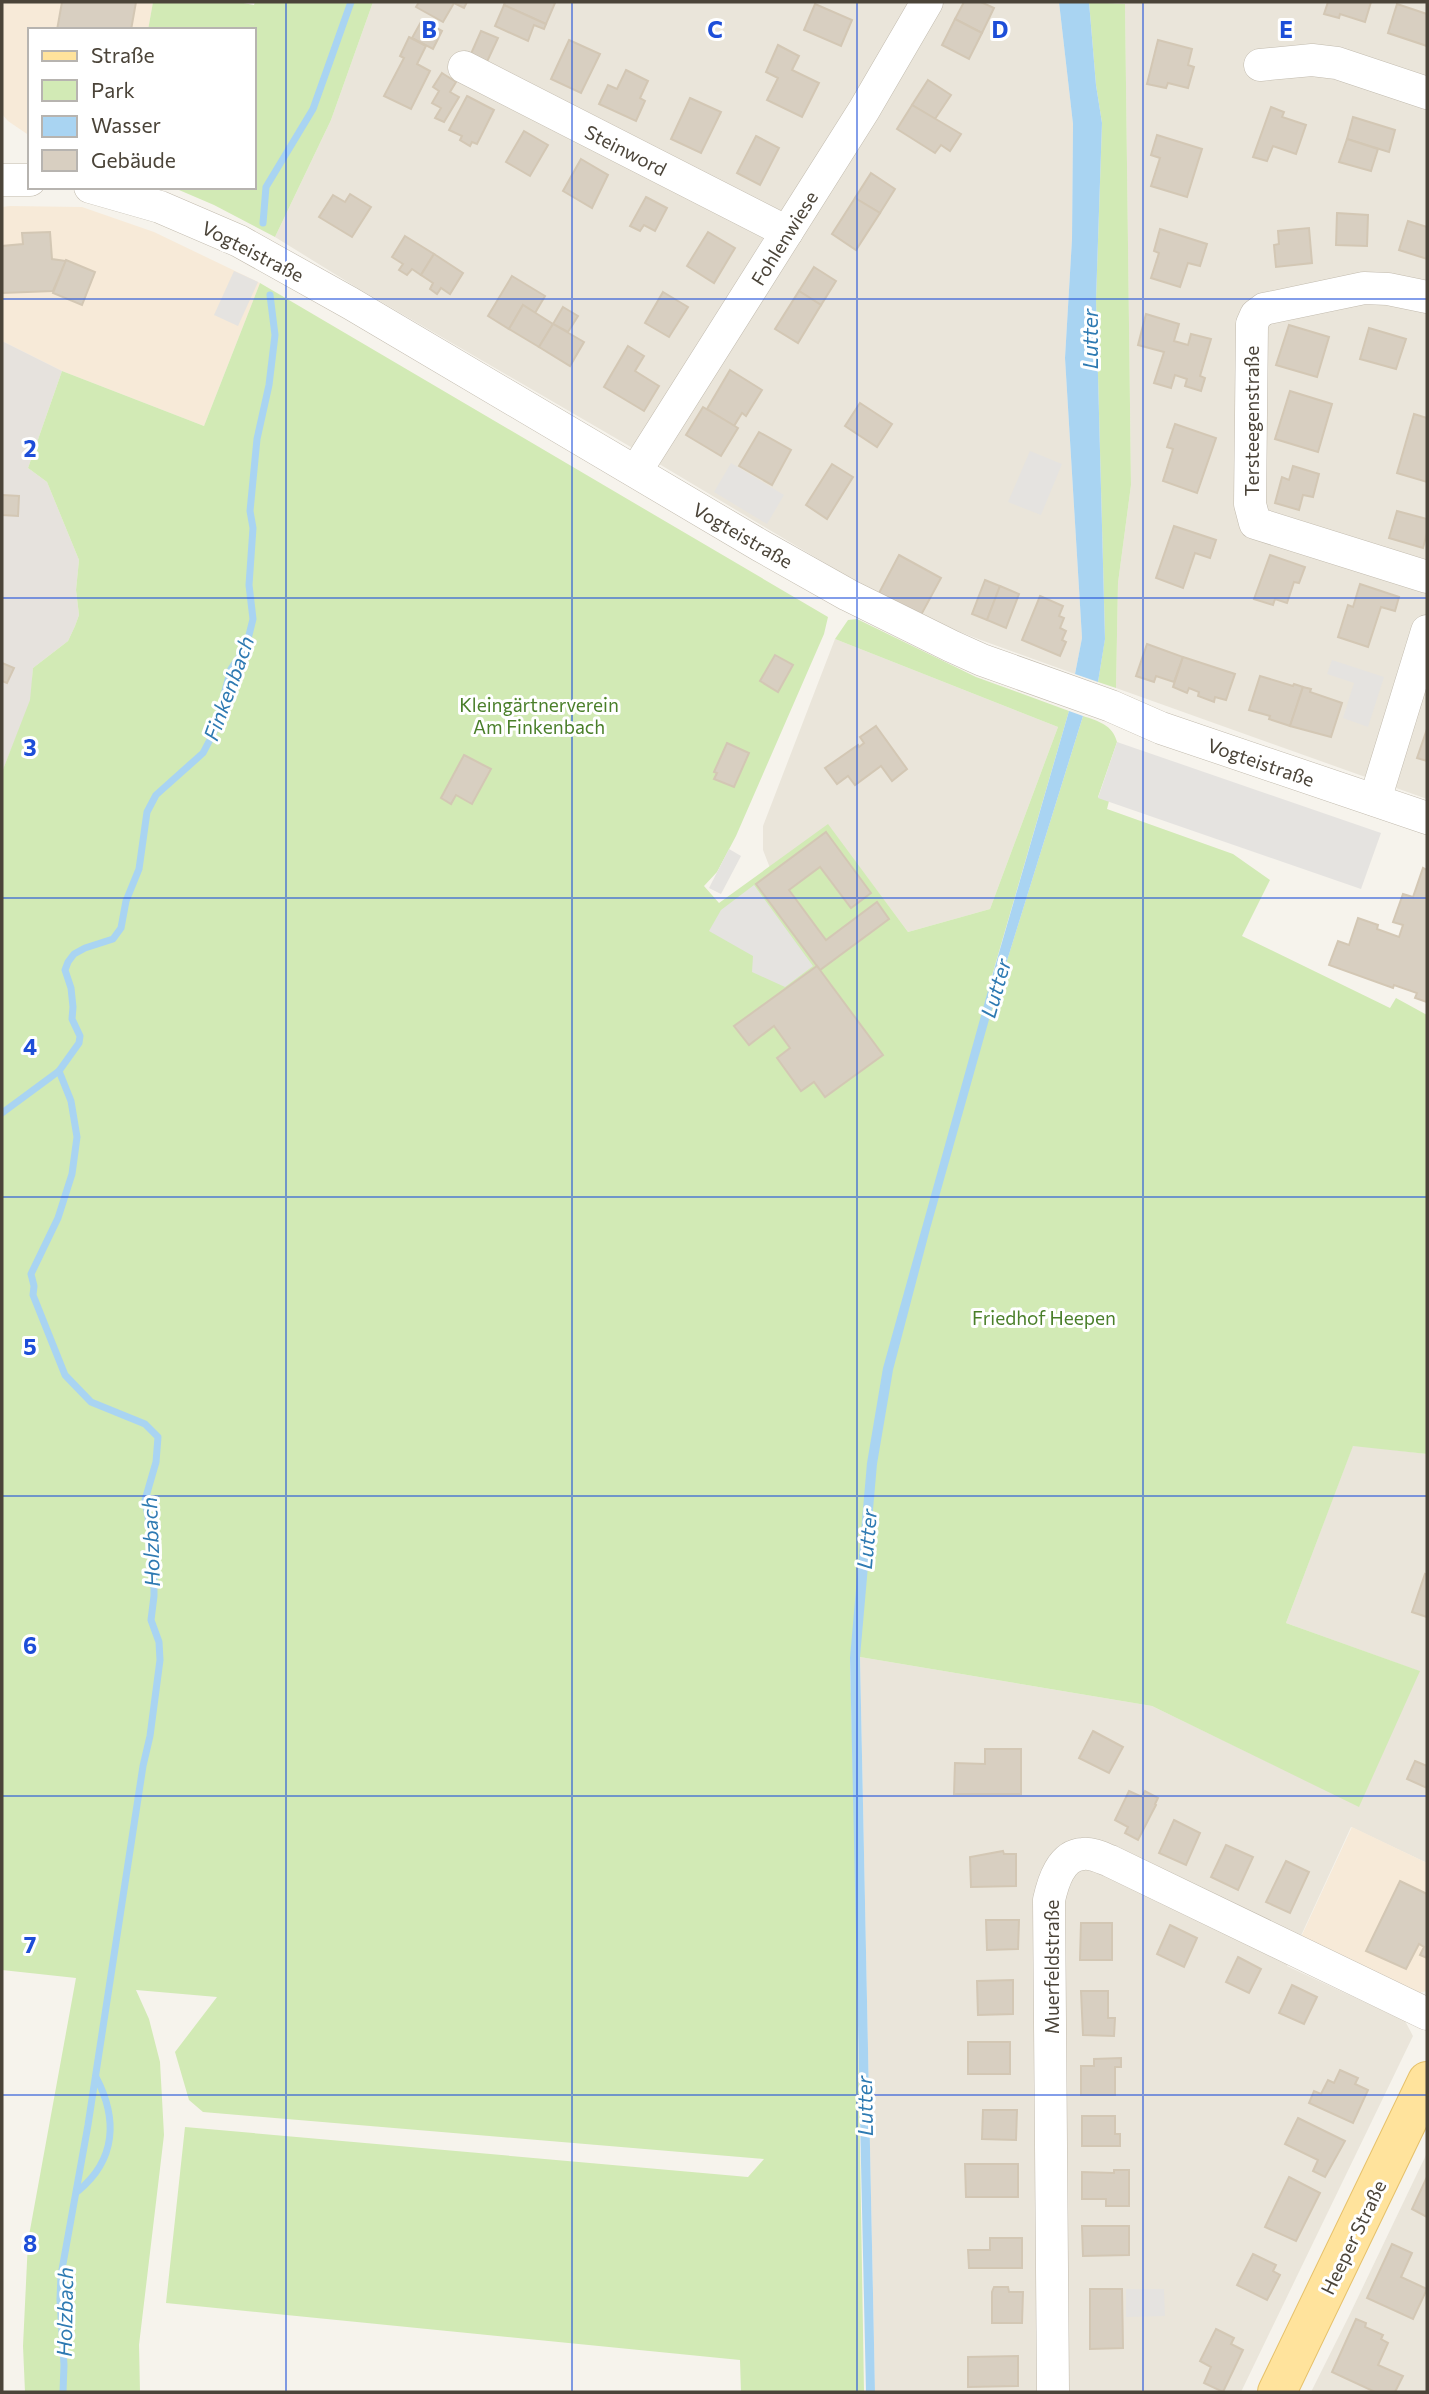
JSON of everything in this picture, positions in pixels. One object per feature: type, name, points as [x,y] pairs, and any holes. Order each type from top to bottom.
[{"type":"main road","name":"Heeper Straße","points":[[1277,2392],[1427,2081]]},
{"type":"street","name":"Fohlenwiese","points":[[636,471],[864,110],[927,2]]},
{"type":"street","points":[[1260,65],[1312,60],[1337,63],[1427,93]]},
{"type":"street","name":"Steinword","points":[[464,67],[787,232]]},
{"type":"street","points":[[2,180],[28,180]]},
{"type":"street","name":"Vogteistraße","points":[[97,189],[160,207],[239,241],[848,595],[982,660],[1111,705],[1161,728],[1427,818]]},
{"type":"street","name":"Tersteegenstraße","points":[[1427,297],[1388,289],[1364,288],[1264,309],[1256,315],[1252,324],[1250,504],[1255,523],[1427,577]]},
{"type":"street","points":[[1375,800],[1427,631]]},
{"type":"street","name":"Muerfeldstraße","points":[[1054,2392],[1049,1900],[1052,1882],[1069,1859],[1082,1854],[1110,1861],[1427,2014]]},
{"type":"shaded area","points":[[2,2],[153,2],[148,28],[28,28],[28,135],[2,114]]},
{"type":"shaded area","points":[[373,2],[1059,2],[1073,124],[1072,239],[1065,358],[1082,638],[1075,674],[920,616],[870,590],[275,237],[331,120]]},
{"type":"shaded area","points":[[1114,2],[1427,2],[1427,799],[1116,688],[1118,583],[1131,485],[1125,5]]},
{"type":"shaded area","points":[[2,207],[82,207],[154,232],[260,283],[204,426],[62,371],[2,341]]},
{"type":"shaded area","points":[[234,271],[258,282],[238,326],[214,315]]},
{"type":"shaded area","points":[[2,341],[62,371],[28,468],[47,482],[79,560],[76,590],[79,615],[68,641],[33,668],[31,700],[2,772]]},
{"type":"shaded area","points":[[1030,451],[1062,464],[1041,515],[1008,502]]},
{"type":"shaded area","points":[[731,463],[784,495],[767,524],[714,492]]},
{"type":"shaded area","points":[[835,639],[1058,727],[990,909],[908,932],[828,825],[770,868],[763,850],[763,826]]},
{"type":"shaded area","points":[[1332,660],[1384,677],[1368,727],[1343,718],[1354,683],[1327,674]]},
{"type":"shaded area","points":[[1117,742],[1381,833],[1361,889],[1098,798]]},
{"type":"shaded area","points":[[729,849],[741,856],[721,894],[709,888]]},
{"type":"shaded area","points":[[754,885],[813,966],[785,987],[752,972],[753,956],[709,931],[721,910]]},
{"type":"shaded area","points":[[1353,1445],[1427,1454],[1427,1863],[1351,1827],[1287,1966],[1405,2021],[1413,2036],[1241,2392],[875,2392],[860,1657],[1152,1706],[1359,1806],[1419,1671],[1286,1623]]},
{"type":"shaded area","points":[[1352,1827],[1427,1863],[1427,1991],[1418,1993],[1301,1937]]},
{"type":"shaded area","points":[[1427,2153],[1427,2392],[1311,2392],[1349,2316]]},
{"type":"shaded area","points":[[1126,2289],[1164,2289],[1165,2316],[1126,2317]]},
{"type":"green space","points":[[153,2],[238,2],[254,5],[255,2],[373,2],[331,120],[275,237],[177,189],[256,189],[256,28],[148,28]]},
{"type":"green space","points":[[1089,2],[1125,4],[1131,485],[1118,583],[1116,688],[1098,682],[1105,638],[1096,300],[1102,123]]},
{"type":"green space","points":[[260,283],[828,617],[824,634],[736,836],[717,872],[704,886],[719,903],[828,824],[908,932],[990,909],[1058,727],[835,639],[848,620],[857,619],[976,677],[1069,711],[989,986],[1000,983],[1083,716],[1112,731],[1117,742],[1098,797],[1109,801],[1107,809],[1233,854],[1270,880],[1242,936],[1390,1008],[1396,998],[1427,1015],[1427,1454],[1353,1446],[1286,1623],[1420,1671],[1359,1807],[1152,1706],[860,1657],[850,1658],[864,2392],[741,2392],[740,2360],[166,2303],[185,2127],[748,2177],[764,2159],[203,2112],[189,2100],[175,2052],[217,1997],[136,1990],[149,2019],[160,2062],[164,2135],[139,2345],[140,2392],[25,2392],[23,2346],[28,2241],[76,1978],[2,1970],[2,772],[30,700],[33,668],[68,641],[79,615],[76,590],[79,560],[47,482],[28,468],[62,371],[204,426]]},
{"type":"water","name":"Lutter","points":[[1059,2],[1089,2],[1102,123],[1096,300],[1105,639],[1098,682],[1075,674],[1082,638],[1065,358],[1072,239],[1073,124]]},
{"type":"water","name":"Lutter","points":[[1069,711],[1083,716],[992,1009],[930,1229],[893,1370],[877,1464],[860,1657],[875,2392],[866,2392],[850,1658],[867,1463],[883,1368]]},
{"type":"building","points":[[62,2],[136,2],[131,28],[57,28]]},
{"type":"building","points":[[419,2],[467,2],[464,8],[454,3],[443,22],[416,7]]},
{"type":"building","points":[[505,2],[555,3],[546,24],[504,5]]},
{"type":"building","points":[[964,2],[981,2],[994,8],[982,33],[955,19]]},
{"type":"building","points":[[1328,2],[1371,2],[1365,22],[1340,14],[1339,18],[1324,14]]},
{"type":"building","points":[[815,4],[852,20],[841,46],[804,30]]},
{"type":"building","points":[[1397,4],[1427,14],[1427,46],[1388,33]]},
{"type":"building","points":[[504,5],[546,24],[544,29],[534,25],[528,41],[495,26]]},
{"type":"building","points":[[955,19],[982,33],[969,59],[942,45]]},
{"type":"building","points":[[422,20],[442,31],[433,49],[412,38]]},
{"type":"building","points":[[481,31],[498,38],[486,64],[470,56]]},
{"type":"building","points":[[409,37],[426,46],[417,64],[430,71],[411,109],[384,96],[404,58],[400,56]]},
{"type":"building","points":[[569,40],[600,54],[581,93],[551,79]]},
{"type":"building","points":[[1158,40],[1192,49],[1188,65],[1194,67],[1188,88],[1168,83],[1166,88],[1147,84]]},
{"type":"building","points":[[778,45],[799,56],[792,70],[819,83],[802,117],[767,100],[778,78],[766,72]]},
{"type":"building","points":[[626,70],[648,81],[640,98],[645,101],[636,121],[599,104],[608,85],[617,89]]},
{"type":"building","points":[[442,73],[456,82],[450,92],[459,97],[444,122],[435,118],[441,108],[432,103],[439,91],[433,87]]},
{"type":"building","points":[[928,80],[951,95],[935,119],[912,105]]},
{"type":"building","points":[[467,96],[494,110],[477,144],[472,142],[470,146],[460,140],[462,136],[449,130]]},
{"type":"building","points":[[690,98],[721,112],[701,153],[671,139]]},
{"type":"building","points":[[912,105],[961,134],[950,151],[941,145],[935,153],[897,129]]},
{"type":"building","points":[[1271,107],[1284,112],[1282,117],[1306,125],[1296,154],[1273,146],[1267,161],[1253,157]]},
{"type":"building","points":[[1353,117],[1395,130],[1389,152],[1347,139]]},
{"type":"building","points":[[524,131],[548,145],[530,176],[506,162]]},
{"type":"building","points":[[1157,135],[1202,149],[1187,197],[1151,186],[1160,158],[1151,155]]},
{"type":"building","points":[[756,136],[779,148],[760,185],[737,173]]},
{"type":"building","points":[[1347,139],[1378,149],[1371,171],[1339,162]]},
{"type":"building","points":[[581,159],[608,175],[592,208],[563,191]]},
{"type":"building","points":[[871,173],[895,189],[880,213],[855,198]]},
{"type":"building","points":[[350,194],[371,207],[352,237],[319,217],[333,195],[345,202]]},
{"type":"building","points":[[646,197],[667,208],[655,231],[644,225],[640,231],[630,226]]},
{"type":"building","points":[[855,198],[880,213],[856,250],[832,234]]},
{"type":"building","points":[[1337,213],[1368,215],[1367,246],[1336,245]]},
{"type":"building","points":[[1408,221],[1427,227],[1427,259],[1399,250]]},
{"type":"building","points":[[1309,228],[1312,263],[1276,267],[1274,245],[1279,244],[1278,231]]},
{"type":"building","points":[[1160,229],[1207,244],[1200,266],[1188,263],[1180,287],[1151,278],[1159,253],[1154,251]]},
{"type":"building","points":[[50,232],[52,259],[66,261],[53,291],[2,293],[2,246],[23,244],[22,233]]},
{"type":"building","points":[[708,232],[735,248],[714,283],[687,266]]},
{"type":"building","points":[[405,236],[434,254],[421,275],[412,269],[407,275],[399,270],[403,264],[392,257]]},
{"type":"building","points":[[434,254],[463,273],[450,294],[441,288],[437,294],[430,289],[433,283],[421,275]]},
{"type":"building","points":[[66,260],[95,272],[82,305],[53,293]]},
{"type":"building","points":[[814,267],[836,281],[821,305],[799,291]]},
{"type":"building","points":[[512,276],[545,296],[535,313],[523,305],[509,329],[488,316]]},
{"type":"building","points":[[799,291],[821,305],[798,343],[775,329]]},
{"type":"building","points":[[663,292],[688,307],[669,337],[645,323]]},
{"type":"building","points":[[523,305],[553,324],[539,347],[509,329]]},
{"type":"building","points":[[563,307],[578,316],[568,332],[553,324]]},
{"type":"building","points":[[1146,314],[1179,324],[1174,341],[1188,345],[1191,334],[1211,339],[1200,376],[1205,378],[1201,391],[1185,386],[1187,379],[1175,375],[1171,388],[1154,383],[1164,352],[1138,345]]},
{"type":"building","points":[[553,324],[584,342],[570,366],[539,347]]},
{"type":"building","points":[[1289,325],[1329,337],[1317,377],[1276,365]]},
{"type":"building","points":[[1369,328],[1406,339],[1396,369],[1360,359]]},
{"type":"building","points":[[628,346],[644,356],[635,371],[659,386],[644,411],[604,387]]},
{"type":"building","points":[[730,370],[762,390],[746,416],[742,413],[734,426],[707,409]]},
{"type":"building","points":[[1290,391],[1332,404],[1318,452],[1275,439]]},
{"type":"building","points":[[860,403],[892,424],[877,447],[845,426]]},
{"type":"building","points":[[703,407],[738,428],[721,456],[686,435]]},
{"type":"building","points":[[1414,414],[1427,418],[1427,482],[1397,473]]},
{"type":"building","points":[[1175,424],[1216,438],[1197,493],[1163,481],[1173,449],[1167,447]]},
{"type":"building","points":[[759,432],[791,450],[772,485],[739,466]]},
{"type":"building","points":[[832,464],[853,477],[827,519],[806,505]]},
{"type":"building","points":[[1293,466],[1319,474],[1313,497],[1303,495],[1299,510],[1275,503],[1282,477],[1289,480]]},
{"type":"building","points":[[2,495],[19,496],[18,516],[2,515]]},
{"type":"building","points":[[1397,511],[1427,519],[1423,548],[1389,538]]},
{"type":"building","points":[[1174,526],[1216,540],[1210,558],[1195,553],[1183,588],[1156,578]]},
{"type":"building","points":[[899,555],[941,578],[921,615],[879,593]]},
{"type":"building","points":[[1270,555],[1305,567],[1299,583],[1294,582],[1287,603],[1275,599],[1273,605],[1254,599]]},
{"type":"building","points":[[985,580],[1000,586],[987,620],[972,614]]},
{"type":"building","points":[[1360,584],[1399,597],[1395,611],[1381,607],[1368,647],[1338,637],[1348,605],[1353,607]]},
{"type":"building","points":[[1000,586],[1019,594],[1006,628],[987,620]]},
{"type":"building","points":[[1040,596],[1063,606],[1059,616],[1064,618],[1060,628],[1066,631],[1062,640],[1066,642],[1060,656],[1022,640]]},
{"type":"building","points":[[1147,644],[1183,657],[1174,682],[1156,676],[1154,682],[1136,676]]},
{"type":"building","points":[[775,655],[793,665],[778,692],[760,681]]},
{"type":"building","points":[[1183,657],[1235,674],[1226,700],[1215,697],[1214,702],[1198,696],[1199,692],[1189,688],[1187,693],[1173,687]]},
{"type":"building","points":[[2,663],[14,668],[7,683],[2,681]]},
{"type":"building","points":[[1260,676],[1303,687],[1290,726],[1249,710]]},
{"type":"building","points":[[1303,687],[1342,703],[1331,737],[1290,726]]},
{"type":"building","points":[[876,726],[907,769],[892,781],[881,766],[855,785],[848,776],[837,784],[825,768],[864,743],[860,737]]},
{"type":"building","points":[[1427,729],[1427,761],[1417,758]]},
{"type":"building","points":[[727,743],[749,753],[734,787],[714,779],[717,773],[714,772]]},
{"type":"building","points":[[464,755],[491,769],[472,804],[456,795],[451,804],[441,798]]},
{"type":"building","points":[[826,832],[871,893],[851,908],[820,867],[789,890],[826,940],[877,902],[889,919],[820,970],[756,884]]},
{"type":"building","points":[[1423,868],[1427,870],[1427,1002],[1415,998],[1417,993],[1394,985],[1393,988],[1329,965],[1338,941],[1349,945],[1358,918],[1399,937],[1403,925],[1393,922],[1403,894],[1413,897]]},
{"type":"building","points":[[817,966],[883,1055],[825,1097],[814,1082],[801,1091],[777,1058],[790,1048],[774,1026],[749,1045],[734,1026]]},
{"type":"building","points":[[1425,1574],[1427,1575],[1427,1617],[1412,1612]]},
{"type":"building","points":[[1093,1731],[1123,1747],[1109,1773],[1079,1758]]},
{"type":"building","points":[[985,1749],[1021,1749],[1021,1794],[954,1794],[955,1763],[985,1764]]},
{"type":"building","points":[[1415,1761],[1427,1766],[1427,1788],[1407,1779]]},
{"type":"building","points":[[1129,1791],[1142,1797],[1145,1791],[1158,1798],[1138,1840],[1125,1833],[1128,1827],[1115,1820]]},
{"type":"building","points":[[1174,1820],[1200,1833],[1186,1865],[1159,1853]]},
{"type":"building","points":[[1226,1845],[1253,1857],[1238,1890],[1211,1877]]},
{"type":"building","points":[[1003,1851],[1004,1854],[1016,1854],[1016,1886],[971,1887],[970,1857]]},
{"type":"building","points":[[1286,1861],[1309,1872],[1290,1913],[1266,1902]]},
{"type":"building","points":[[1400,1881],[1427,1894],[1427,1958],[1420,1955],[1424,1947],[1419,1944],[1406,1969],[1366,1951]]},
{"type":"building","points":[[986,1920],[1019,1920],[1018,1949],[987,1950]]},
{"type":"building","points":[[1081,1923],[1112,1923],[1112,1960],[1080,1960]]},
{"type":"building","points":[[1170,1925],[1197,1938],[1184,1967],[1157,1954]]},
{"type":"building","points":[[1238,1957],[1261,1969],[1249,1993],[1226,1982]]},
{"type":"building","points":[[1013,1980],[1013,2014],[978,2015],[977,1981]]},
{"type":"building","points":[[1292,1985],[1317,1997],[1304,2024],[1279,2013]]},
{"type":"building","points":[[1081,1991],[1108,1991],[1108,2018],[1115,2018],[1114,2036],[1083,2035]]},
{"type":"building","points":[[968,2042],[1010,2042],[1010,2074],[968,2074]]},
{"type":"building","points":[[1121,2058],[1121,2067],[1115,2067],[1115,2095],[1081,2095],[1081,2066],[1094,2066],[1094,2059]]},
{"type":"building","points":[[1340,2070],[1358,2078],[1355,2084],[1368,2090],[1353,2123],[1309,2103],[1314,2091],[1321,2094],[1328,2080],[1334,2083]]},
{"type":"building","points":[[983,2110],[1017,2110],[1016,2140],[982,2139]]},
{"type":"building","points":[[1082,2116],[1115,2116],[1115,2134],[1120,2134],[1120,2146],[1082,2146]]},
{"type":"building","points":[[1298,2118],[1345,2141],[1325,2177],[1313,2171],[1318,2160],[1285,2144]]},
{"type":"building","points":[[965,2164],[1018,2164],[1018,2197],[966,2197]]},
{"type":"building","points":[[1114,2170],[1129,2170],[1129,2206],[1106,2206],[1106,2199],[1082,2199],[1082,2172],[1114,2173]]},
{"type":"building","points":[[1289,2177],[1320,2193],[1296,2241],[1265,2227]]},
{"type":"building","points":[[1427,2177],[1427,2217],[1412,2209]]},
{"type":"building","points":[[1082,2226],[1129,2226],[1129,2255],[1083,2256]]},
{"type":"building","points":[[990,2238],[1022,2238],[1022,2268],[969,2268],[968,2250],[990,2250]]},
{"type":"building","points":[[1392,2244],[1412,2253],[1401,2277],[1427,2289],[1413,2319],[1367,2298]]},
{"type":"building","points":[[1253,2254],[1276,2265],[1273,2271],[1280,2275],[1267,2300],[1237,2285]]},
{"type":"building","points":[[994,2287],[1008,2287],[1009,2292],[1023,2292],[1022,2323],[992,2323]]},
{"type":"building","points":[[1090,2289],[1122,2289],[1123,2348],[1090,2349]]},
{"type":"building","points":[[1356,2319],[1366,2323],[1365,2327],[1383,2335],[1381,2339],[1388,2343],[1378,2365],[1403,2376],[1395,2392],[1375,2392],[1332,2372]]},
{"type":"building","points":[[1216,2329],[1234,2338],[1231,2344],[1243,2350],[1223,2392],[1204,2383],[1211,2367],[1200,2361]]},
{"type":"building","points":[[1018,2356],[1018,2386],[968,2387],[968,2357]]},
{"type":"waterway","name":"Finkenbach","points":[[263,223],[266,187],[313,109],[351,2]]},
{"type":"waterway","name":"Finkenbach","points":[[2,1113],[59,1071],[79,1043],[80,1036],[72,1019],[71,988],[65,970],[68,962],[74,954],[85,948],[113,939],[121,928],[126,901],[139,869],[147,812],[156,795],[203,753],[214,732],[231,669],[246,647],[253,619],[249,585],[253,528],[250,511],[257,439],[269,385],[275,335],[270,295]]},
{"type":"waterway","name":"Holzbach","points":[[59,1071],[71,1101],[77,1137],[72,1174],[58,1218],[31,1274],[33,1295],[65,1375],[91,1402],[145,1424],[158,1437],[156,1462],[145,1500],[154,1550],[151,1620],[159,1642],[160,1660],[88,2125],[61,2275],[63,2392]]},
{"type":"waterway","name":"Holzbach","points":[[78,2191],[100,2166],[110,2138],[108,2108],[96,2077]]},
{"type":"park label","name":"Kleingärtnerverein Am Finkenbach","points":[[539,715]]},
{"type":"park label","name":"Friedhof Heepen","points":[[1044,1317]]}]
